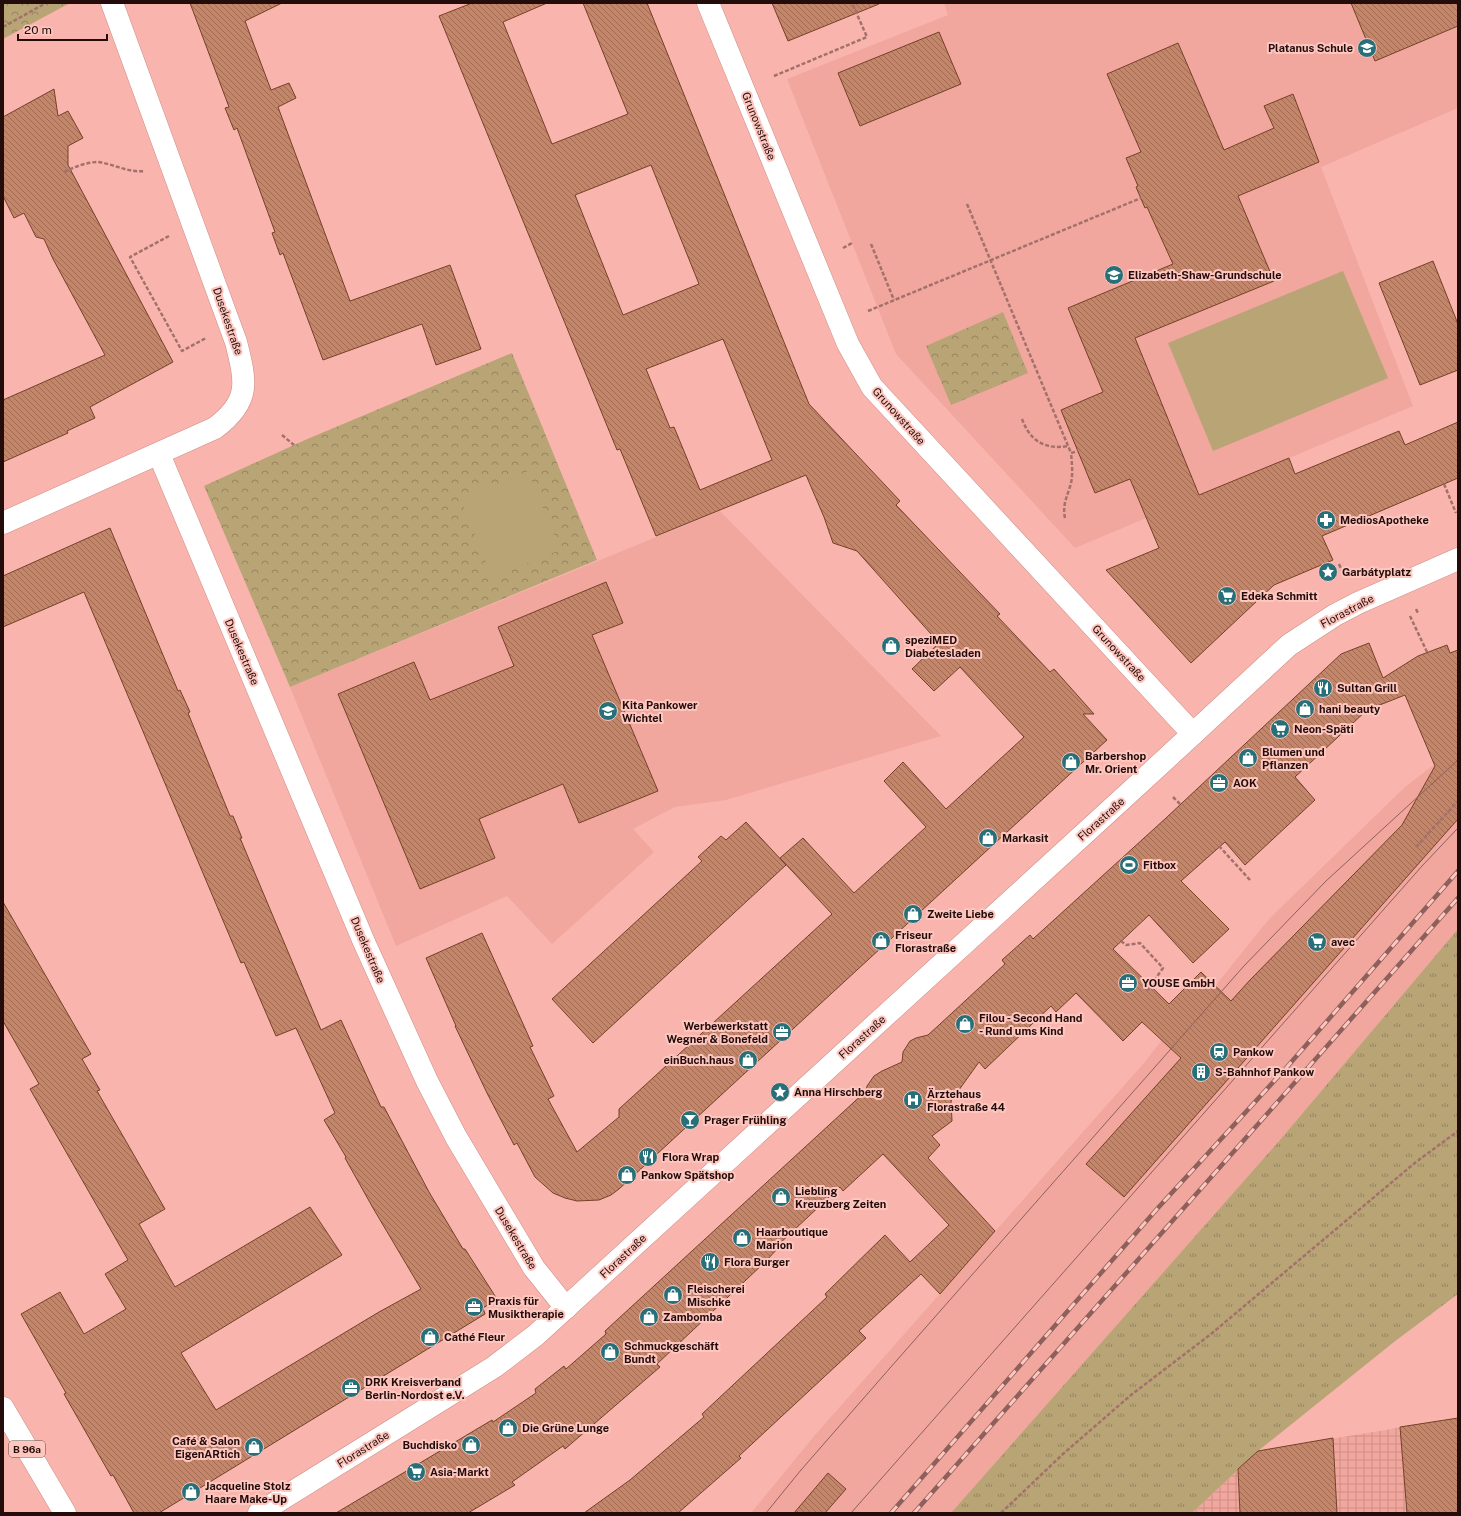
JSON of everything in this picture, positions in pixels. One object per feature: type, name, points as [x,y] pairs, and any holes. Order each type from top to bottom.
[{"type":"street","name":"Dusekestraße","points":[[112,3],[236,342],[242,364],[244,380],[242,395],[232,414],[215,428],[159,454],[364,942],[427,1081],[456,1137],[534,1268],[566,1308]]},
{"type":"street","name":"Grunowstraße","points":[[708,3],[848,344],[872,387],[1193,734]]},
{"type":"street","points":[[3,524],[159,454]]},
{"type":"street","name":"Florastraße","points":[[259,1513],[494,1366],[536,1335],[1193,734],[1288,645],[1335,615],[1358,603],[1458,559]]},
{"type":"street","name":"B 96a","points":[[3,1408],[65,1513]]},
{"type":"path","points":[[3,27],[46,3]]},
{"type":"path","points":[[774,76],[867,38],[852,3]]},
{"type":"path","points":[[64,172],[81,164],[99,162],[138,172],[149,170]]},
{"type":"path","points":[[868,311],[1141,198]]},
{"type":"path","points":[[967,204],[1072,453],[1071,482],[1064,502],[1063,511],[1065,518]]},
{"type":"path","points":[[173,234],[130,257],[182,351],[210,336]]},
{"type":"path","points":[[842,248],[852,244]]},
{"type":"path","points":[[871,244],[894,300]]},
{"type":"path","points":[[1022,419],[1026,430],[1034,440],[1049,446],[1068,446]]},
{"type":"path","points":[[282,435],[294,445]]},
{"type":"path","points":[[1072,453],[1078,451]]},
{"type":"path","points":[[1444,484],[1456,513]]},
{"type":"path","points":[[1339,564],[1343,573]]},
{"type":"path","points":[[1416,609],[1418,613]]},
{"type":"path","points":[[1410,616],[1427,652]]},
{"type":"path","points":[[1173,797],[1180,804]]},
{"type":"path","points":[[1416,847],[1458,801]]},
{"type":"path","points":[[1219,846],[1250,880]]},
{"type":"path","points":[[1121,941],[1126,945],[1140,943],[1163,968],[1146,992]]},
{"type":"path","points":[[1001,1513],[1063,1454],[1131,1396],[1211,1334],[1410,1167],[1458,1131]]},
{"type":"shaded area","name":"Elizabeth-Shaw-Grundschule","points":[[944,3],[1458,3],[1458,108],[1321,167],[1413,406],[1075,548],[896,354],[787,79],[948,15]]},
{"type":"shaded area","name":"Kita Pankower Wichtel","points":[[720,511],[941,736],[726,800],[675,807],[633,829],[654,852],[552,944],[507,896],[396,946],[290,687]]},
{"type":"shaded area","points":[[1458,743],[1458,929],[1280,1140],[951,1513],[751,1513],[815,1435],[1144,1063],[1162,1040],[1215,986],[1269,919],[1405,787],[1435,764]]},
{"type":"shaded area","points":[[1458,1418],[1458,1513],[1192,1513],[1258,1451]]},
{"type":"green space","points":[[3,3],[70,3],[3,39]]},
{"type":"green space","points":[[1343,271],[1388,378],[1213,451],[1168,343]]},
{"type":"green space","points":[[1003,312],[1028,373],[951,405],[926,346]]},
{"type":"green space","points":[[512,353],[597,560],[290,687],[204,486],[305,440]]},
{"type":"green space","points":[[528,471],[560,550],[492,577],[460,498]]},
{"type":"green space","points":[[1458,929],[1458,1294],[1394,1342],[1258,1451],[1192,1513],[951,1513],[1280,1140]]},
{"type":"building","points":[[190,3],[282,3],[245,21],[271,90],[289,83],[296,98],[278,107],[350,301],[450,265],[481,349],[436,365],[422,324],[323,360],[283,253],[280,255],[272,233],[275,232],[237,128],[234,130],[225,108],[229,107]]},
{"type":"building","points":[[472,3],[547,3],[503,22],[552,144],[628,114],[583,3],[647,3],[809,404],[900,501],[896,505],[1000,614],[997,616],[1050,672],[1054,669],[1094,714],[1083,714],[1107,740],[619,1189],[611,1195],[599,1200],[577,1201],[565,1198],[553,1193],[535,1177],[517,1143],[514,1145],[487,1093],[455,1026],[426,958],[482,933],[533,1046],[530,1047],[554,1096],[548,1099],[577,1152],[619,1117],[619,1109],[832,914],[780,858],[803,838],[854,893],[926,827],[884,781],[903,762],[946,809],[1024,737],[960,667],[934,691],[912,669],[939,643],[857,551],[833,543],[824,517],[806,475],[656,536],[620,449],[617,450],[439,16]],"holes":[[[651,165],[699,284],[623,315],[575,195]],[[723,339],[772,460],[700,490],[674,427],[670,428],[646,369]]]},
{"type":"building","points":[[772,3],[879,3],[879,4],[788,41]]},
{"type":"building","points":[[1351,3],[1458,3],[1458,26],[1375,61]]},
{"type":"building","points":[[939,32],[961,84],[860,126],[838,73]]},
{"type":"building","points":[[1178,43],[1224,150],[1274,128],[1264,106],[1293,94],[1319,162],[1238,196],[1274,281],[1135,338],[1199,495],[1289,458],[1295,474],[1399,431],[1405,445],[1458,422],[1458,478],[1322,536],[1333,560],[1274,585],[1191,663],[1106,570],[1159,548],[1130,479],[1095,493],[1061,410],[1103,392],[1068,308],[1173,264],[1147,207],[1145,208],[1136,187],[1138,186],[1126,158],[1141,152],[1107,74]]},
{"type":"building","points":[[54,89],[58,116],[68,111],[83,138],[68,146],[68,165],[173,362],[90,407],[95,418],[67,431],[68,433],[3,462],[3,400],[105,355],[53,259],[44,239],[36,237],[24,213],[14,218],[3,196],[3,117]]},
{"type":"building","points":[[1433,261],[1458,324],[1458,370],[1420,385],[1379,283]]},
{"type":"building","points":[[110,528],[178,691],[180,690],[190,712],[188,713],[230,816],[233,816],[242,838],[240,838],[321,1030],[341,1020],[381,1107],[384,1107],[429,1192],[463,1249],[465,1249],[497,1299],[483,1308],[485,1314],[159,1513],[134,1513],[64,1394],[66,1393],[21,1314],[60,1292],[84,1334],[126,1309],[105,1274],[128,1260],[30,1089],[39,1084],[3,1021],[3,902],[91,1054],[82,1059],[100,1090],[97,1091],[165,1209],[139,1224],[175,1287],[310,1207],[342,1255],[181,1353],[216,1410],[379,1312],[421,1289],[373,1208],[345,1158],[346,1157],[324,1120],[335,1113],[296,1028],[276,1036],[244,962],[241,963],[84,592],[3,627],[3,576]]},
{"type":"building","points":[[606,582],[623,623],[592,635],[658,791],[579,823],[563,784],[479,819],[495,858],[420,889],[338,694],[414,662],[430,700],[514,666],[498,627]]},
{"type":"building","points":[[1369,643],[1383,678],[1418,656],[1447,645],[1450,653],[1458,650],[1458,819],[1124,1197],[1086,1164],[1181,1058],[1142,1022],[1123,1041],[1076,993],[1056,1012],[1051,1006],[985,1069],[979,1062],[951,1101],[952,1121],[932,1136],[940,1145],[928,1158],[995,1231],[940,1294],[921,1274],[859,1331],[866,1338],[739,1456],[741,1458],[678,1513],[584,1513],[630,1480],[704,1417],[702,1414],[827,1297],[825,1294],[885,1235],[910,1262],[949,1225],[883,1154],[843,1191],[840,1187],[778,1245],[780,1246],[764,1263],[657,1364],[660,1367],[565,1449],[563,1446],[512,1482],[515,1485],[468,1513],[336,1513],[492,1420],[493,1422],[536,1393],[535,1389],[564,1366],[566,1369],[606,1334],[605,1331],[866,1091],[867,1086],[874,1076],[902,1062],[903,1052],[910,1041],[928,1035],[1005,964],[1002,960],[1030,935],[1033,939],[1166,818],[1341,654]],"holes":[[[1405,695],[1435,766],[1402,825],[1231,1001],[1201,972],[1169,1004],[1113,949],[1149,915],[1193,963],[1229,929],[1181,881],[1225,842],[1245,865],[1315,800],[1295,777],[1367,710]]]},
{"type":"building","points":[[746,822],[786,865],[593,1043],[552,999],[702,861],[698,857],[721,836],[726,840]]},
{"type":"building","points":[[1458,1418],[1458,1513],[1407,1513],[1400,1427]]},
{"type":"building","points":[[1333,1438],[1337,1513],[1240,1513],[1238,1469],[1258,1451]]},
{"type":"building","points":[[828,1473],[846,1489],[825,1513],[794,1513]]},
{"type":"tram line","points":[[766,1513],[801,1470],[890,1368],[1243,967],[1326,881],[1458,760]]},
{"type":"tram line","points":[[851,1513],[1422,866],[1458,828]]},
{"type":"railway","points":[[891,1513],[1157,1209],[1287,1067],[1458,871]]},
{"type":"railway","points":[[914,1513],[1458,898]]},
{"type":"place","name":"Platanus Schule","points":[[1367,48]]},
{"type":"place","name":"Elizabeth-Shaw-Grundschule","points":[[1114,275]]},
{"type":"place","name":"MediosApotheke","points":[[1326,520]]},
{"type":"place","name":"Garbátyplatz","points":[[1328,572]]},
{"type":"place","name":"Edeka Schmitt","points":[[1227,596]]},
{"type":"place","name":"speziMED Diabetesladen","points":[[891,646]]},
{"type":"place","name":"Sultan Grill","points":[[1323,688]]},
{"type":"place","name":"hani beauty","points":[[1305,709]]},
{"type":"place","name":"Kita Pankower Wichtel","points":[[608,711]]},
{"type":"place","name":"Neon-Späti","points":[[1280,729]]},
{"type":"place","name":"Blumen und Pflanzen","points":[[1248,758]]},
{"type":"place","name":"Barbershop Mr. Orient","points":[[1071,762]]},
{"type":"place","name":"AOK","points":[[1219,783]]},
{"type":"place","name":"Markasit","points":[[988,838]]},
{"type":"place","name":"Fitbox","points":[[1129,865]]},
{"type":"place","name":"Zweite Liebe","points":[[913,914]]},
{"type":"place","name":"Friseur Florastraße","points":[[881,941]]},
{"type":"place","name":"avec","points":[[1317,942]]},
{"type":"place","name":"YOUSE GmbH","points":[[1128,983]]},
{"type":"place","name":"Filou - Second Hand - Rund ums Kind","points":[[965,1024]]},
{"type":"place","name":"Werbewerkstatt Wegner & Bonefeld","points":[[782,1032]]},
{"type":"place","name":"Pankow","points":[[1219,1052]]},
{"type":"place","name":"einBuch.haus","points":[[748,1060]]},
{"type":"place","name":"S-Bahnhof Pankow","points":[[1201,1072]]},
{"type":"place","name":"Anna Hirschberg","points":[[780,1092]]},
{"type":"place","name":"Ärztehaus Florastraße 44","points":[[913,1100]]},
{"type":"place","name":"Prager Frühling","points":[[690,1120]]},
{"type":"place","name":"Flora Wrap","points":[[648,1157]]},
{"type":"place","name":"Pankow Spätshop","points":[[627,1175]]},
{"type":"place","name":"Liebling Kreuzberg Zeiten","points":[[781,1197]]},
{"type":"place","name":"Haarboutique Marion","points":[[742,1238]]},
{"type":"place","name":"Flora Burger","points":[[710,1262]]},
{"type":"place","name":"Fleischerei Mischke","points":[[673,1295]]},
{"type":"place","name":"Praxis für Musiktherapie","points":[[474,1307]]},
{"type":"place","name":"Zambomba","points":[[649,1317]]},
{"type":"place","name":"Cathé Fleur","points":[[430,1337]]},
{"type":"place","name":"Schmuckgeschäft Bundt","points":[[610,1352]]},
{"type":"place","name":"DRK Kreisverband Berlin-Nordost e.V.","points":[[351,1388]]},
{"type":"place","name":"Die Grüne Lunge","points":[[508,1428]]},
{"type":"place","name":"Buchdisko","points":[[471,1445]]},
{"type":"place","name":"Café & Salon EigenARtich","points":[[254,1447]]},
{"type":"place","name":"Asia-Markt","points":[[416,1472]]},
{"type":"place","name":"Jacqueline Stolz Haare Make-Up","points":[[191,1492]]}]
